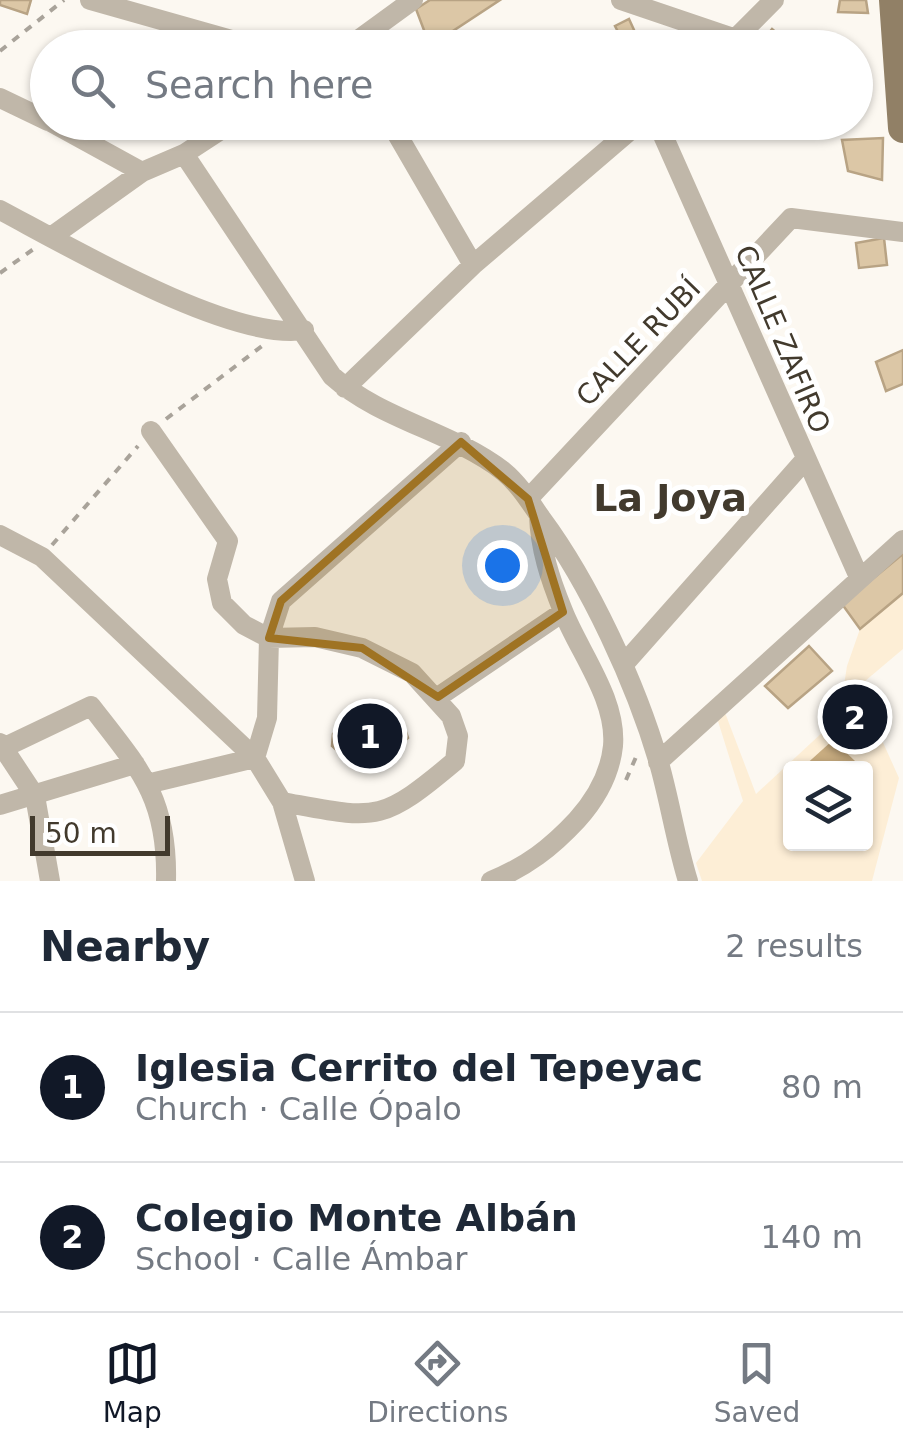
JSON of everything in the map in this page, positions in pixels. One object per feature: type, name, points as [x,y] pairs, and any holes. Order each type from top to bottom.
[{"type":"main road","points":[[894,0],[903,128]]},
{"type":"street","points":[[90,0],[196,30]]},
{"type":"street","points":[[372,30],[414,0]]},
{"type":"street","points":[[621,0],[698,30]]},
{"type":"street","points":[[744,30],[774,0]]},
{"type":"street","points":[[0,98],[30,113]]},
{"type":"street","points":[[82,140],[142,172]]},
{"type":"street","points":[[51,237],[142,172],[205,140]]},
{"type":"street","points":[[400,140],[473,265]]},
{"type":"street","points":[[345,388],[473,265],[619,140]]},
{"type":"street","name":"CALLE ZAFIRO","points":[[665,140],[858,577]]},
{"type":"street","points":[[184,154],[332,376],[345,388],[461,442],[507,474],[569,554],[624,664],[658,762],[688,881]]},
{"type":"street","points":[[0,210],[145,287],[278,334],[304,330]]},
{"type":"street","name":"CALLE RUBÍ","points":[[534,507],[791,218],[903,232]]},
{"type":"street","points":[[151,431],[228,541],[217,579],[222,603],[244,625],[269,638],[315,637],[388,658],[438,697],[458,736],[454,761],[414,795],[386,811],[354,816],[282,802]]},
{"type":"street","points":[[255,758],[267,718],[269,638],[282,602],[461,442]]},
{"type":"street","points":[[624,664],[804,460]]},
{"type":"street","points":[[490,881],[522,868],[546,850],[596,799],[613,746],[594,676],[563,612],[540,546],[534,507]]},
{"type":"street","points":[[0,535],[56,570],[255,758],[282,802],[305,881]]},
{"type":"street","points":[[658,762],[903,540]]},
{"type":"street","points":[[438,697],[563,612]]},
{"type":"street","points":[[50,881],[35,796],[2,746],[91,706],[151,784],[167,845],[166,881]]},
{"type":"street","points":[[151,784],[255,758]]},
{"type":"street","points":[[0,805],[135,764]]},
{"type":"street","points":[[669,881],[679,852]]},
{"type":"path","points":[[0,50],[64,0]]},
{"type":"path","points":[[0,273],[51,237]]},
{"type":"highlighted area","points":[[461,442],[528,499],[563,612],[438,697],[362,648],[269,638],[281,601]]},
{"type":"shaded area","points":[[903,554],[903,649],[858,687],[899,778],[872,881],[702,881],[696,863],[743,801],[717,718],[724,710],[756,794],[783,769],[783,851],[873,851],[873,761],[792,761],[839,717],[847,666],[860,629],[842,604]]},
{"type":"shaded area","points":[[833,740],[855,761],[810,761]]},
{"type":"building","points":[[0,0],[31,0],[27,14],[0,5]]},
{"type":"building","points":[[430,0],[500,0],[454,30],[424,30],[416,9]]},
{"type":"building","points":[[840,0],[866,0],[868,13],[838,12]]},
{"type":"building","points":[[629,19],[634,30],[617,30],[615,26]]},
{"type":"building","points":[[883,138],[882,180],[848,171],[842,140]]},
{"type":"building","points":[[884,238],[887,265],[859,268],[856,243]]},
{"type":"building","points":[[903,350],[903,384],[886,391],[876,362]]},
{"type":"building","points":[[903,554],[903,593],[860,629],[842,604]]},
{"type":"building","points":[[809,646],[832,671],[788,708],[765,686]]},
{"type":"building","points":[[376,703],[404,726],[408,738],[381,763],[352,764],[332,746],[333,734],[356,708]]},
{"type":"place","name":"Colegio Monte Albán","points":[[855,717]]},
{"type":"place","name":"Iglesia Cerrito del Tepeyac","points":[[370,736]]},
{"type":"district","name":"La Joya","points":[[670,498]]}]
